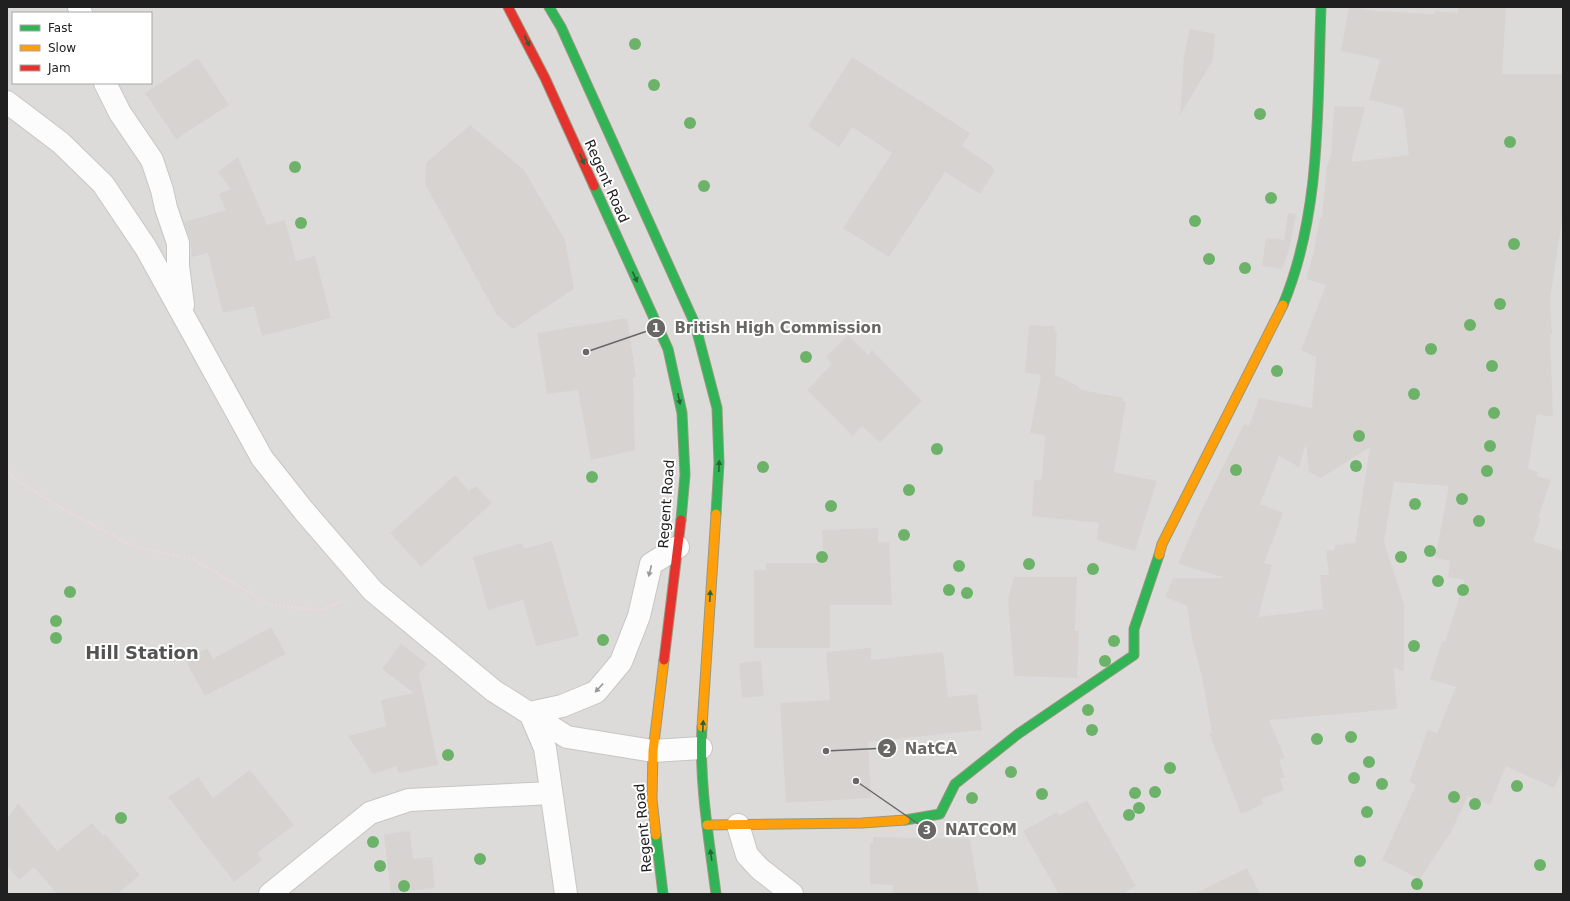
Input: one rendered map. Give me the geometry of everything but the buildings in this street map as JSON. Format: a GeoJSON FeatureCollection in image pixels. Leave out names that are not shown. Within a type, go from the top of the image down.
{"type":"FeatureCollection","features":[{"type":"Feature","properties":{"kind":"main road","name":"Regent Road"},"geometry":{"type":"LineString","coordinates":[[508,7],[545,78],[668,349],[682,421],[685,475],[678,546],[653,751],[652,799],[663,894]]}},
{"type":"Feature","properties":{"kind":"main road","name":"Regent Road"},"geometry":{"type":"LineString","coordinates":[[549,7],[561,27],[695,324],[717,408],[720,463],[701,748],[707,825],[716,894]]}},
{"type":"Feature","properties":{"kind":"main road"},"geometry":{"type":"LineString","coordinates":[[707,825],[862,823],[912,820],[940,814],[955,784],[1018,734],[1134,655],[1134,629],[1162,544],[1284,304],[1301,253],[1309,212],[1314,171],[1321,7]]}},
{"type":"Feature","properties":{"kind":"street"},"geometry":{"type":"LineString","coordinates":[[106,84],[120,113],[152,160],[178,243],[178,266],[184,318]]}},
{"type":"Feature","properties":{"kind":"street"},"geometry":{"type":"LineString","coordinates":[[7,102],[60,143],[103,184],[146,248],[262,458],[304,511],[373,590],[494,691],[567,737],[653,751],[701,748]]}},
{"type":"Feature","properties":{"kind":"street"},"geometry":{"type":"LineString","coordinates":[[530,713],[562,706],[596,692],[621,662],[639,616],[651,564],[678,546]]}},
{"type":"Feature","properties":{"kind":"street"},"geometry":{"type":"LineString","coordinates":[[530,713],[545,748],[566,894]]}},
{"type":"Feature","properties":{"kind":"street"},"geometry":{"type":"LineString","coordinates":[[270,894],[370,813],[409,800],[551,792]]}},
{"type":"Feature","properties":{"kind":"street"},"geometry":{"type":"LineString","coordinates":[[738,825],[747,855],[760,869],[792,894]]}},
{"type":"Feature","properties":{"kind":"path"},"geometry":{"type":"LineString","coordinates":[[7,470],[16,480],[54,504],[135,548],[195,560],[270,605],[321,610],[373,590]]}},
{"type":"Feature","properties":{"kind":"shaded area"},"geometry":{"type":"Polygon","coordinates":[[[7,7],[1563,7],[1563,894],[7,894],[7,7]]]}},
{"type":"Feature","properties":{"kind":"traffic: fast"},"geometry":{"type":"LineString","coordinates":[[549,7],[561,27],[695,324],[717,408],[719,463],[716,514]]}},
{"type":"Feature","properties":{"kind":"traffic: fast"},"geometry":{"type":"LineString","coordinates":[[1283,305],[1296,269],[1305,233],[1311,196],[1318,120],[1321,7]]}},
{"type":"Feature","properties":{"kind":"traffic: fast"},"geometry":{"type":"LineString","coordinates":[[594,186],[668,349],[682,413],[685,475],[681,520]]}},
{"type":"Feature","properties":{"kind":"traffic: fast"},"geometry":{"type":"LineString","coordinates":[[905,820],[940,814],[955,784],[1018,734],[1134,655],[1134,629],[1159,555]]}},
{"type":"Feature","properties":{"kind":"traffic: fast"},"geometry":{"type":"LineString","coordinates":[[702,727],[701,748],[703,790],[716,894]]}},
{"type":"Feature","properties":{"kind":"traffic: fast"},"geometry":{"type":"LineString","coordinates":[[656,835],[663,894]]}},
{"type":"Feature","properties":{"kind":"traffic: slow"},"geometry":{"type":"LineString","coordinates":[[1159,555],[1162,544],[1283,305]]}},
{"type":"Feature","properties":{"kind":"traffic: slow"},"geometry":{"type":"LineString","coordinates":[[702,727],[716,514]]}},
{"type":"Feature","properties":{"kind":"traffic: slow"},"geometry":{"type":"LineString","coordinates":[[656,835],[652,799],[653,751],[664,660]]}},
{"type":"Feature","properties":{"kind":"traffic: slow"},"geometry":{"type":"LineString","coordinates":[[707,825],[862,823],[905,820]]}},
{"type":"Feature","properties":{"kind":"traffic: jam"},"geometry":{"type":"LineString","coordinates":[[508,7],[545,78],[594,186]]}},
{"type":"Feature","properties":{"kind":"traffic: jam"},"geometry":{"type":"LineString","coordinates":[[664,660],[681,520]]}},
{"type":"Feature","properties":{"kind":"place","name":"British High Commission"},"geometry":{"type":"Point","coordinates":[586,352]}},
{"type":"Feature","properties":{"kind":"place","name":"NatCA"},"geometry":{"type":"Point","coordinates":[826,751]}},
{"type":"Feature","properties":{"kind":"place","name":"NATCOM"},"geometry":{"type":"Point","coordinates":[856,781]}},
{"type":"Feature","properties":{"kind":"district","name":"Hill Station"},"geometry":{"type":"Point","coordinates":[142,652]}}]}
